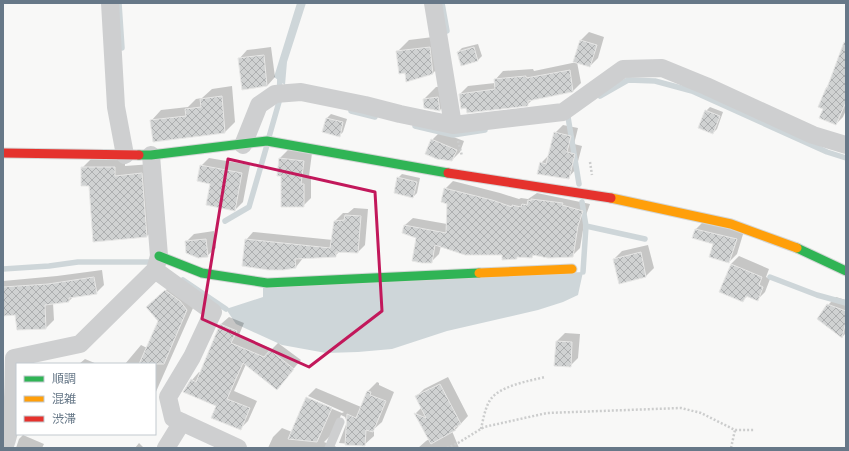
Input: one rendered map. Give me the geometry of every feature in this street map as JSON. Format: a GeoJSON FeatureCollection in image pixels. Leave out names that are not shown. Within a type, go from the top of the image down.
{"type":"FeatureCollection","features":[{"type":"Feature","properties":{"kind":"street"},"geometry":{"type":"LineString","coordinates":[[110,3],[116,107],[125,154]]}},
{"type":"Feature","properties":{"kind":"street"},"geometry":{"type":"LineString","coordinates":[[433,3],[453,125]]}},
{"type":"Feature","properties":{"kind":"street"},"geometry":{"type":"LineString","coordinates":[[243,144],[259,105],[275,94],[301,92],[453,125],[563,112],[623,69],[662,68],[813,134],[846,145]]}},
{"type":"Feature","properties":{"kind":"street"},"geometry":{"type":"LineString","coordinates":[[3,153],[151,155],[267,141],[468,177],[596,195],[731,224],[798,248],[846,271]]}},
{"type":"Feature","properties":{"kind":"street"},"geometry":{"type":"LineString","coordinates":[[151,155],[157,263],[213,312],[192,357],[168,398],[172,418],[238,448]]}},
{"type":"Feature","properties":{"kind":"street"},"geometry":{"type":"LineString","coordinates":[[157,263],[202,273],[267,283],[572,269]]}},
{"type":"Feature","properties":{"kind":"street"},"geometry":{"type":"LineString","coordinates":[[4,448],[7,441],[12,410],[9,358],[80,344],[157,263]]}},
{"type":"Feature","properties":{"kind":"street"},"geometry":{"type":"LineString","coordinates":[[166,448],[182,422]]}},
{"type":"Feature","properties":{"kind":"lane"},"geometry":{"type":"LineString","coordinates":[[328,448],[340,422]]}},
{"type":"Feature","properties":{"kind":"path"},"geometry":{"type":"LineString","coordinates":[[453,125],[468,177]]}},
{"type":"Feature","properties":{"kind":"path"},"geometry":{"type":"LineString","coordinates":[[481,430],[488,402],[493,395],[506,388],[545,377]]}},
{"type":"Feature","properties":{"kind":"path"},"geometry":{"type":"LineString","coordinates":[[447,448],[484,427],[547,413],[681,408],[701,413],[735,430],[754,430]]}},
{"type":"Feature","properties":{"kind":"path"},"geometry":{"type":"LineString","coordinates":[[731,448],[735,430]]}},
{"type":"Feature","properties":{"kind":"path"},"geometry":{"type":"LineString","coordinates":[[458,443],[460,448]]}},
{"type":"Feature","properties":{"kind":"highlighted area"},"geometry":{"type":"Polygon","coordinates":[[[228,159],[375,192],[382,311],[309,367],[202,319],[228,159]]]}},
{"type":"Feature","properties":{"kind":"shaded area"},"geometry":{"type":"Polygon","coordinates":[[[297,3],[306,3],[287,62],[285,85],[274,77],[297,3]]]}},
{"type":"Feature","properties":{"kind":"shaded area"},"geometry":{"type":"Polygon","coordinates":[[[583,272],[578,295],[563,302],[538,310],[447,331],[392,349],[326,353],[282,345],[236,324],[226,309],[263,297],[263,288],[583,272]]]}},
{"type":"Feature","properties":{"kind":"building"},"geometry":{"type":"Polygon","coordinates":[[[580,40],[597,45],[590,67],[573,62],[580,40]]]}},
{"type":"Feature","properties":{"kind":"building"},"geometry":{"type":"Polygon","coordinates":[[[844,42],[846,42],[846,102],[836,125],[819,118],[823,109],[818,107],[827,88],[844,42]]]}},
{"type":"Feature","properties":{"kind":"building"},"geometry":{"type":"Polygon","coordinates":[[[430,47],[433,74],[406,82],[405,73],[399,74],[396,51],[430,47]]]}},
{"type":"Feature","properties":{"kind":"building"},"geometry":{"type":"Polygon","coordinates":[[[474,47],[478,61],[461,66],[457,52],[474,47]]]}},
{"type":"Feature","properties":{"kind":"building"},"geometry":{"type":"Polygon","coordinates":[[[264,55],[267,86],[242,90],[238,58],[264,55]]]}},
{"type":"Feature","properties":{"kind":"building"},"geometry":{"type":"Polygon","coordinates":[[[570,70],[573,92],[528,101],[528,106],[467,113],[466,108],[461,109],[459,94],[495,89],[494,79],[526,76],[526,78],[570,70]]]}},
{"type":"Feature","properties":{"kind":"building"},"geometry":{"type":"Polygon","coordinates":[[[222,96],[225,133],[153,142],[150,120],[186,116],[185,109],[201,107],[200,99],[222,96]]]}},
{"type":"Feature","properties":{"kind":"building"},"geometry":{"type":"Polygon","coordinates":[[[438,97],[440,111],[424,108],[423,99],[438,97]]]}},
{"type":"Feature","properties":{"kind":"building"},"geometry":{"type":"Polygon","coordinates":[[[705,110],[720,116],[713,134],[698,128],[705,110]]]}},
{"type":"Feature","properties":{"kind":"building"},"geometry":{"type":"Polygon","coordinates":[[[326,118],[343,122],[340,137],[322,132],[326,118]]]}},
{"type":"Feature","properties":{"kind":"building"},"geometry":{"type":"Polygon","coordinates":[[[554,132],[571,136],[567,152],[575,154],[569,179],[537,174],[540,162],[546,164],[554,132]]]}},
{"type":"Feature","properties":{"kind":"building"},"geometry":{"type":"Polygon","coordinates":[[[431,139],[457,150],[452,161],[437,159],[425,154],[431,139]]]}},
{"type":"Feature","properties":{"kind":"building"},"geometry":{"type":"Polygon","coordinates":[[[279,158],[304,161],[301,184],[304,184],[304,207],[281,207],[281,176],[277,176],[279,158]]]}},
{"type":"Feature","properties":{"kind":"building"},"geometry":{"type":"Polygon","coordinates":[[[200,165],[242,173],[235,211],[206,205],[210,184],[197,181],[200,165]]]}},
{"type":"Feature","properties":{"kind":"building"},"geometry":{"type":"Polygon","coordinates":[[[81,167],[115,167],[115,176],[142,173],[147,237],[93,242],[89,186],[81,186],[81,167]]]}},
{"type":"Feature","properties":{"kind":"building"},"geometry":{"type":"Polygon","coordinates":[[[397,177],[417,182],[413,198],[394,193],[397,177]]]}},
{"type":"Feature","properties":{"kind":"building"},"geometry":{"type":"Polygon","coordinates":[[[444,188],[492,200],[512,207],[512,205],[521,207],[522,204],[527,205],[528,200],[531,201],[531,199],[563,203],[562,205],[583,211],[578,226],[573,257],[548,258],[533,255],[532,258],[517,257],[517,259],[502,260],[502,255],[465,255],[435,245],[432,263],[412,261],[416,238],[402,233],[404,225],[446,233],[447,204],[441,202],[444,188]]]}},
{"type":"Feature","properties":{"kind":"building"},"geometry":{"type":"Polygon","coordinates":[[[345,215],[361,216],[358,253],[336,252],[336,257],[295,259],[296,268],[283,270],[268,270],[242,266],[245,239],[330,248],[334,221],[344,220],[345,215]]]}},
{"type":"Feature","properties":{"kind":"building"},"geometry":{"type":"Polygon","coordinates":[[[695,229],[737,239],[729,263],[709,257],[713,244],[692,238],[695,229]]]}},
{"type":"Feature","properties":{"kind":"building"},"geometry":{"type":"Polygon","coordinates":[[[206,239],[208,257],[198,258],[186,253],[185,241],[206,239]]]}},
{"type":"Feature","properties":{"kind":"building"},"geometry":{"type":"Polygon","coordinates":[[[641,252],[646,277],[619,284],[613,259],[641,252]]]}},
{"type":"Feature","properties":{"kind":"building"},"geometry":{"type":"Polygon","coordinates":[[[731,264],[762,277],[759,285],[763,287],[758,301],[746,296],[743,302],[719,292],[731,264]]]}},
{"type":"Feature","properties":{"kind":"building"},"geometry":{"type":"Polygon","coordinates":[[[94,277],[97,294],[69,298],[69,302],[45,305],[46,329],[17,330],[15,315],[3,316],[3,287],[48,284],[94,277]]]}},
{"type":"Feature","properties":{"kind":"building"},"geometry":{"type":"Polygon","coordinates":[[[165,290],[180,301],[187,310],[164,364],[139,363],[158,321],[146,307],[165,290]]]}},
{"type":"Feature","properties":{"kind":"building"},"geometry":{"type":"Polygon","coordinates":[[[827,304],[846,311],[846,321],[842,338],[817,319],[827,304]]]}},
{"type":"Feature","properties":{"kind":"building"},"geometry":{"type":"Polygon","coordinates":[[[220,324],[237,331],[231,343],[264,357],[270,350],[294,369],[277,390],[243,363],[227,399],[250,408],[241,430],[211,418],[216,406],[183,392],[191,379],[196,382],[220,324]]]}},
{"type":"Feature","properties":{"kind":"building"},"geometry":{"type":"Polygon","coordinates":[[[556,341],[572,342],[571,367],[554,366],[556,341]]]}},
{"type":"Feature","properties":{"kind":"building"},"geometry":{"type":"Polygon","coordinates":[[[440,384],[461,424],[454,428],[456,430],[431,444],[414,413],[426,418],[415,396],[440,384]]]}},
{"type":"Feature","properties":{"kind":"building"},"geometry":{"type":"Polygon","coordinates":[[[367,391],[371,392],[370,395],[386,401],[373,432],[366,430],[365,446],[345,445],[347,414],[356,418],[367,391]]]}},
{"type":"Feature","properties":{"kind":"building"},"geometry":{"type":"Polygon","coordinates":[[[306,397],[332,408],[317,442],[288,439],[306,397]]]}},
{"type":"Feature","properties":{"kind":"waterway"},"geometry":{"type":"LineString","coordinates":[[119,3],[122,48]]}},
{"type":"Feature","properties":{"kind":"waterway"},"geometry":{"type":"LineString","coordinates":[[442,3],[447,31]]}},
{"type":"Feature","properties":{"kind":"waterway"},"geometry":{"type":"LineString","coordinates":[[269,137],[279,102],[280,75]]}},
{"type":"Feature","properties":{"kind":"waterway"},"geometry":{"type":"LineString","coordinates":[[600,96],[628,80],[655,81],[692,91],[827,152],[846,158]]}},
{"type":"Feature","properties":{"kind":"waterway"},"geometry":{"type":"LineString","coordinates":[[351,111],[375,117]]}},
{"type":"Feature","properties":{"kind":"waterway"},"geometry":{"type":"LineString","coordinates":[[568,117],[579,184]]}},
{"type":"Feature","properties":{"kind":"waterway"},"geometry":{"type":"LineString","coordinates":[[415,126],[453,135],[485,130]]}},
{"type":"Feature","properties":{"kind":"waterway"},"geometry":{"type":"LineString","coordinates":[[225,221],[249,207],[267,145]]}},
{"type":"Feature","properties":{"kind":"waterway"},"geometry":{"type":"LineString","coordinates":[[582,202],[586,226],[583,272]]}},
{"type":"Feature","properties":{"kind":"waterway"},"geometry":{"type":"LineString","coordinates":[[586,226],[645,239]]}},
{"type":"Feature","properties":{"kind":"waterway"},"geometry":{"type":"LineString","coordinates":[[3,269],[49,266],[78,262],[148,262]]}},
{"type":"Feature","properties":{"kind":"waterway"},"geometry":{"type":"LineString","coordinates":[[770,277],[817,295],[846,303]]}},
{"type":"Feature","properties":{"kind":"waterway"},"geometry":{"type":"LineString","coordinates":[[183,280],[226,309]]}},
{"type":"Feature","properties":{"kind":"traffic: fast"},"geometry":{"type":"LineString","coordinates":[[139,155],[151,155],[267,141],[448,173]]}},
{"type":"Feature","properties":{"kind":"traffic: fast"},"geometry":{"type":"LineString","coordinates":[[797,248],[846,271]]}},
{"type":"Feature","properties":{"kind":"traffic: fast"},"geometry":{"type":"LineString","coordinates":[[159,256],[202,273],[267,283],[479,273]]}},
{"type":"Feature","properties":{"kind":"traffic: slow"},"geometry":{"type":"LineString","coordinates":[[611,198],[731,224],[797,248]]}},
{"type":"Feature","properties":{"kind":"traffic: slow"},"geometry":{"type":"LineString","coordinates":[[479,273],[572,269]]}},
{"type":"Feature","properties":{"kind":"traffic: jam"},"geometry":{"type":"LineString","coordinates":[[3,153],[139,155]]}},
{"type":"Feature","properties":{"kind":"traffic: jam"},"geometry":{"type":"LineString","coordinates":[[448,173],[611,198]]}}]}
